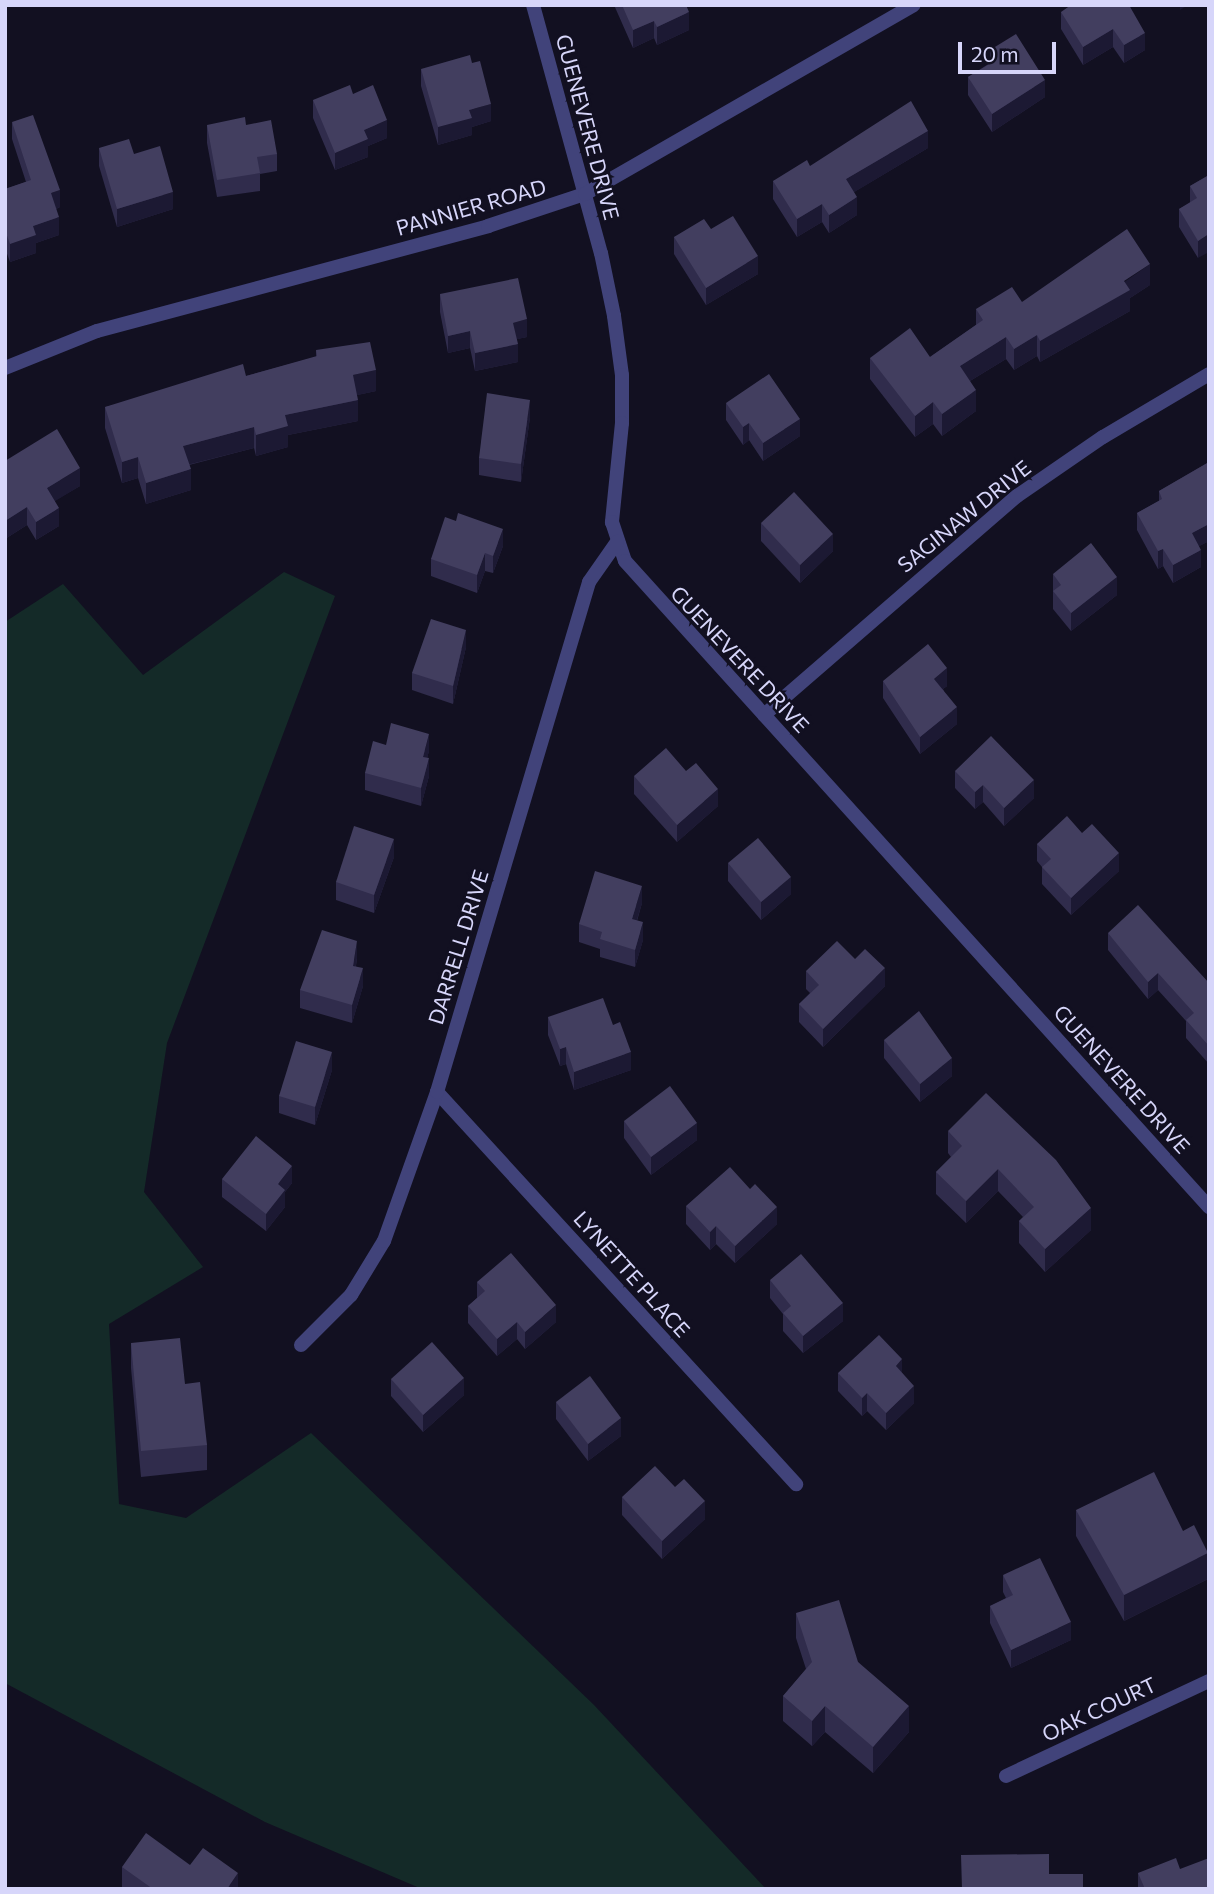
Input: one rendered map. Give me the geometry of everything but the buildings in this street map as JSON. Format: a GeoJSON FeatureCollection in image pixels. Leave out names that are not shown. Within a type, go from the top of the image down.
{"type":"FeatureCollection","features":[{"type":"Feature","properties":{"kind":"street","name":"GUENEVERE DRIVE"},"geometry":{"type":"LineString","coordinates":[[533,5],[601,253],[622,375],[612,502],[617,542],[635,577],[765,715],[1209,1207]]}},
{"type":"Feature","properties":{"kind":"street","name":"PANNIER ROAD"},"geometry":{"type":"LineString","coordinates":[[5,368],[97,331],[499,223],[585,194],[914,5]]}},
{"type":"Feature","properties":{"kind":"street","name":"SAGINAW DRIVE"},"geometry":{"type":"LineString","coordinates":[[765,715],[1017,496],[1102,437],[1209,374]]}},
{"type":"Feature","properties":{"kind":"street","name":"DARRELL DRIVE"},"geometry":{"type":"LineString","coordinates":[[301,1345],[351,1295],[384,1241],[437,1092],[589,582],[617,542]]}},
{"type":"Feature","properties":{"kind":"street","name":"LYNETTE PLACE"},"geometry":{"type":"LineString","coordinates":[[437,1092],[796,1484]]}},
{"type":"Feature","properties":{"kind":"street","name":"OAK COURT"},"geometry":{"type":"LineString","coordinates":[[1006,1776],[1209,1681]]}},
{"type":"Feature","properties":{"kind":"green space"},"geometry":{"type":"Polygon","coordinates":[[[284,572],[335,596],[167,1043],[144,1192],[203,1267],[109,1324],[119,1504],[186,1518],[311,1433],[594,1705],[766,1889],[422,1889],[265,1822],[5,1683],[5,622],[63,584],[143,675],[284,572]]]}}]}
